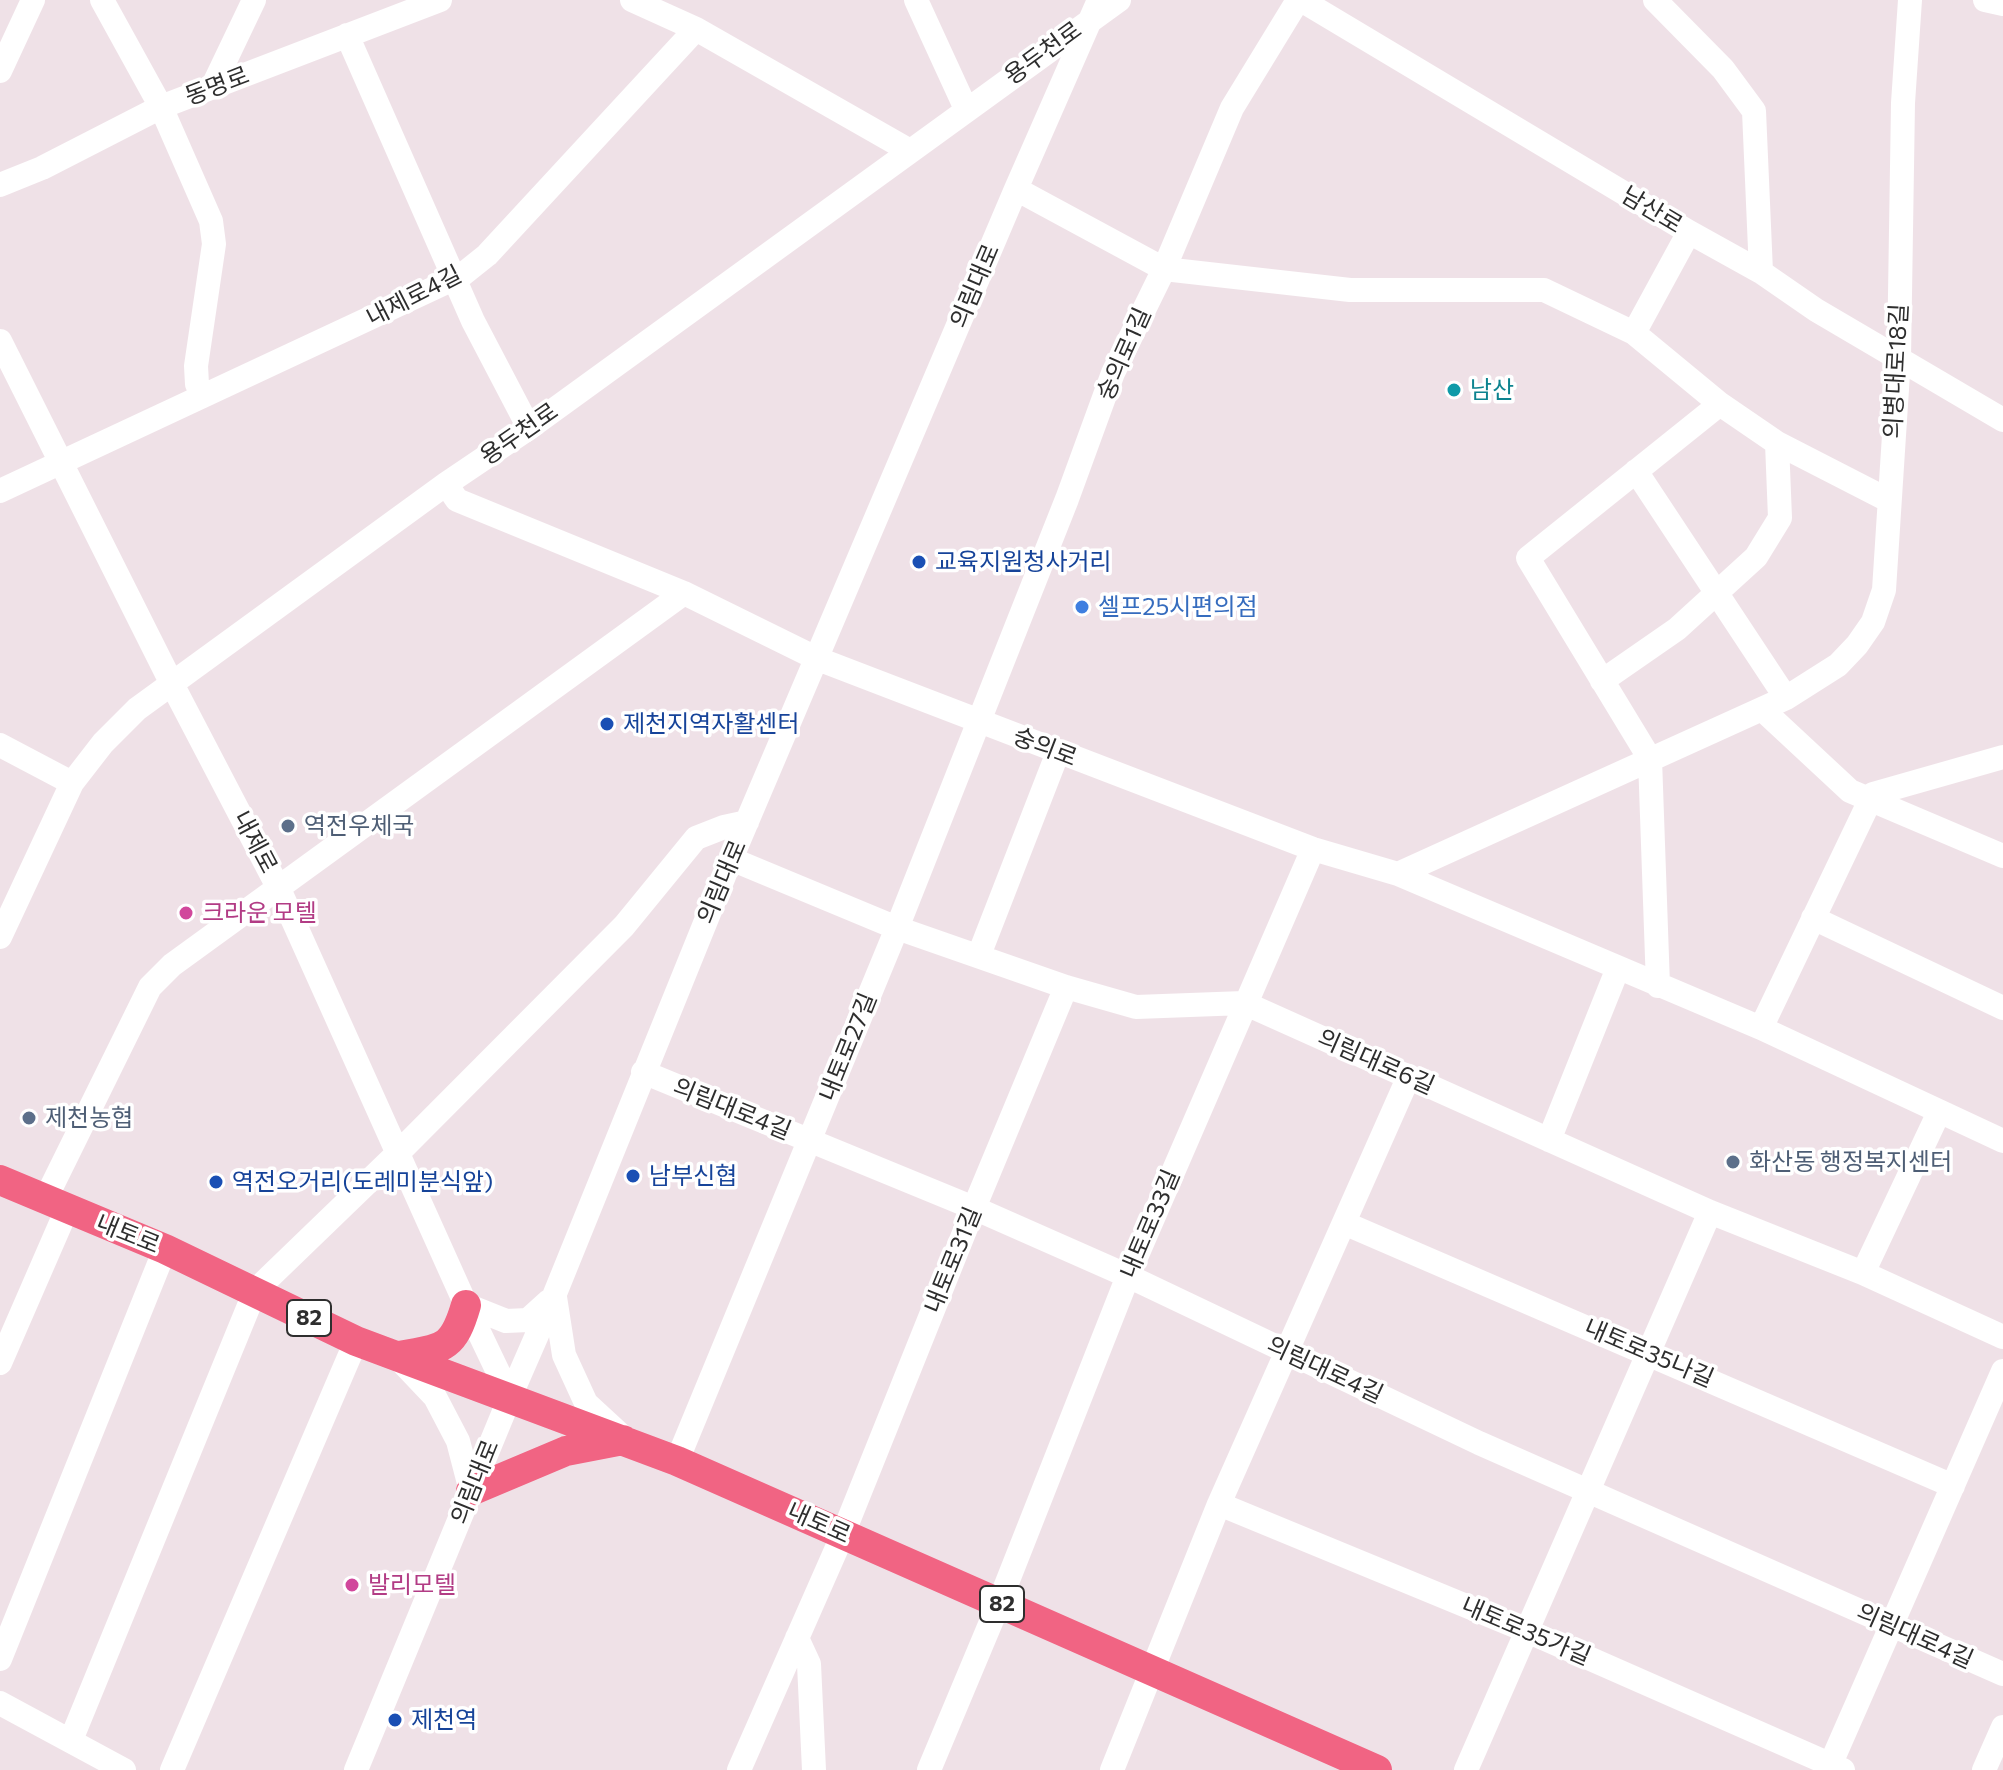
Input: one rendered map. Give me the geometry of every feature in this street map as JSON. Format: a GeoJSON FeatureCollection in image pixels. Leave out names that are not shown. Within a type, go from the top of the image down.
{"type":"FeatureCollection","features":[{"type":"Feature","properties":{"kind":"main road","name":"내토로"},"geometry":{"type":"LineString","coordinates":[[0,1180],[165,1249],[356,1341],[677,1461],[1377,1770]]}},
{"type":"Feature","properties":{"kind":"main road"},"geometry":{"type":"LineString","coordinates":[[0,1206],[56,1204]]}},
{"type":"Feature","properties":{"kind":"main road"},"geometry":{"type":"LineString","coordinates":[[396,1356],[437,1349],[457,1333],[466,1305]]}},
{"type":"Feature","properties":{"kind":"main road"},"geometry":{"type":"LineString","coordinates":[[471,1491],[566,1451],[625,1440]]}},
{"type":"Feature","properties":{"kind":"street"},"geometry":{"type":"LineString","coordinates":[[0,71],[33,0]]}},
{"type":"Feature","properties":{"kind":"street"},"geometry":{"type":"LineString","coordinates":[[102,0],[161,107],[211,221],[214,244],[196,366],[197,384],[202,396]]}},
{"type":"Feature","properties":{"kind":"street"},"geometry":{"type":"LineString","coordinates":[[212,88],[254,0]]}},
{"type":"Feature","properties":{"kind":"street","name":"동명로"},"geometry":{"type":"LineString","coordinates":[[0,185],[42,168],[161,107],[440,0]]}},
{"type":"Feature","properties":{"kind":"street"},"geometry":{"type":"LineString","coordinates":[[632,0],[696,29],[910,151]]}},
{"type":"Feature","properties":{"kind":"street"},"geometry":{"type":"LineString","coordinates":[[916,0],[966,109]]}},
{"type":"Feature","properties":{"kind":"street","name":"용두천로"},"geometry":{"type":"LineString","coordinates":[[0,937],[72,783],[103,743],[137,709],[910,151],[1096,8],[1119,0]]}},
{"type":"Feature","properties":{"kind":"street","name":"남산로"},"geometry":{"type":"LineString","coordinates":[[1300,0],[1761,272],[1816,310],[2003,420]]}},
{"type":"Feature","properties":{"kind":"street","name":"숭의로1길"},"geometry":{"type":"LineString","coordinates":[[978,721],[1067,499],[1113,373],[1164,269],[1232,108],[1300,0]]}},
{"type":"Feature","properties":{"kind":"street"},"geometry":{"type":"LineString","coordinates":[[1655,0],[1723,69],[1754,111],[1761,272]]}},
{"type":"Feature","properties":{"kind":"street","name":"의병대로18길"},"geometry":{"type":"LineString","coordinates":[[1398,874],[1650,759],[1764,711],[1838,665],[1873,622],[1884,590],[1899,358],[1903,103],[1910,0]]}},
{"type":"Feature","properties":{"kind":"street"},"geometry":{"type":"LineString","coordinates":[[1985,0],[2003,4]]}},
{"type":"Feature","properties":{"kind":"street","name":"의림대로"},"geometry":{"type":"LineString","coordinates":[[356,1770],[554,1296],[731,859],[1096,8]]}},
{"type":"Feature","properties":{"kind":"street","name":"내제로4길"},"geometry":{"type":"LineString","coordinates":[[0,491],[455,279],[487,255],[696,29]]}},
{"type":"Feature","properties":{"kind":"street"},"geometry":{"type":"LineString","coordinates":[[347,35],[473,321],[529,428]]}},
{"type":"Feature","properties":{"kind":"street"},"geometry":{"type":"LineString","coordinates":[[0,163],[7,168],[42,168]]}},
{"type":"Feature","properties":{"kind":"street"},"geometry":{"type":"LineString","coordinates":[[0,206],[14,186],[42,168]]}},
{"type":"Feature","properties":{"kind":"street"},"geometry":{"type":"LineString","coordinates":[[1016,189],[1164,269],[1350,290],[1544,290],[1634,333],[1720,404],[1777,443],[1888,500]]}},
{"type":"Feature","properties":{"kind":"street"},"geometry":{"type":"LineString","coordinates":[[1634,333],[1689,232]]}},
{"type":"Feature","properties":{"kind":"street","name":"내제로"},"geometry":{"type":"LineString","coordinates":[[0,341],[279,889],[510,1397]]}},
{"type":"Feature","properties":{"kind":"street"},"geometry":{"type":"LineString","coordinates":[[1658,986],[1650,759],[1528,558],[1720,404]]}},
{"type":"Feature","properties":{"kind":"street"},"geometry":{"type":"LineString","coordinates":[[1602,681],[1677,629],[1756,557],[1780,518],[1777,443]]}},
{"type":"Feature","properties":{"kind":"street"},"geometry":{"type":"LineString","coordinates":[[1636,471],[1786,698]]}},
{"type":"Feature","properties":{"kind":"street","name":"숭의로"},"geometry":{"type":"LineString","coordinates":[[446,484],[457,500],[684,593],[818,659],[1313,849],[1398,874],[1761,1028],[2003,1141]]}},
{"type":"Feature","properties":{"kind":"street"},"geometry":{"type":"LineString","coordinates":[[0,1363],[56,1204],[150,987],[172,965],[684,593]]}},
{"type":"Feature","properties":{"kind":"street"},"geometry":{"type":"LineString","coordinates":[[1764,711],[1850,791],[2003,856]]}},
{"type":"Feature","properties":{"kind":"street","name":"내토로27길"},"geometry":{"type":"LineString","coordinates":[[677,1461],[897,928],[978,721]]}},
{"type":"Feature","properties":{"kind":"street"},"geometry":{"type":"LineString","coordinates":[[0,745],[72,783]]}},
{"type":"Feature","properties":{"kind":"street"},"geometry":{"type":"LineString","coordinates":[[979,955],[1058,752]]}},
{"type":"Feature","properties":{"kind":"street"},"geometry":{"type":"LineString","coordinates":[[1761,1028],[1873,794],[2003,757]]}},
{"type":"Feature","properties":{"kind":"street"},"geometry":{"type":"LineString","coordinates":[[71,1740],[255,1291],[398,1153],[624,926],[696,838],[709,831],[747,822]]}},
{"type":"Feature","properties":{"kind":"street","name":"내토로33길"},"geometry":{"type":"LineString","coordinates":[[929,1770],[999,1603],[1128,1276],[1313,849]]}},
{"type":"Feature","properties":{"kind":"street","name":"의림대로6길"},"geometry":{"type":"LineString","coordinates":[[731,859],[897,928],[1066,987],[1136,1007],[1244,1003],[1710,1212],[1863,1273],[2003,1337]]}},
{"type":"Feature","properties":{"kind":"street"},"geometry":{"type":"LineString","coordinates":[[1813,918],[2003,1008]]}},
{"type":"Feature","properties":{"kind":"street"},"geometry":{"type":"LineString","coordinates":[[1549,1140],[1618,968]]}},
{"type":"Feature","properties":{"kind":"street","name":"내토로31길"},"geometry":{"type":"LineString","coordinates":[[739,1770],[843,1534],[1066,987]]}},
{"type":"Feature","properties":{"kind":"street","name":"의림대로4길"},"geometry":{"type":"LineString","coordinates":[[643,1072],[974,1208],[1128,1276],[1588,1492],[2003,1674]]}},
{"type":"Feature","properties":{"kind":"street"},"geometry":{"type":"LineString","coordinates":[[1112,1770],[1219,1504],[1409,1076]]}},
{"type":"Feature","properties":{"kind":"street"},"geometry":{"type":"LineString","coordinates":[[1863,1273],[1939,1112]]}},
{"type":"Feature","properties":{"kind":"street"},"geometry":{"type":"LineString","coordinates":[[1466,1770],[1710,1212]]}},
{"type":"Feature","properties":{"kind":"street","name":"내토로35나길"},"geometry":{"type":"LineString","coordinates":[[1344,1223],[1953,1486]]}},
{"type":"Feature","properties":{"kind":"street"},"geometry":{"type":"LineString","coordinates":[[0,1659],[165,1249]]}},
{"type":"Feature","properties":{"kind":"street"},"geometry":{"type":"LineString","coordinates":[[466,1305],[506,1321],[528,1320],[554,1296]]}},
{"type":"Feature","properties":{"kind":"street"},"geometry":{"type":"LineString","coordinates":[[554,1296],[564,1355],[586,1403],[625,1440]]}},
{"type":"Feature","properties":{"kind":"street"},"geometry":{"type":"LineString","coordinates":[[172,1770],[356,1341]]}},
{"type":"Feature","properties":{"kind":"street"},"geometry":{"type":"LineString","coordinates":[[396,1356],[435,1397],[458,1441],[471,1491]]}},
{"type":"Feature","properties":{"kind":"street"},"geometry":{"type":"LineString","coordinates":[[1834,1768],[1891,1625],[2003,1371]]}},
{"type":"Feature","properties":{"kind":"street","name":"내토로35가길"},"geometry":{"type":"LineString","coordinates":[[1219,1504],[1527,1631],[1834,1768]]}},
{"type":"Feature","properties":{"kind":"street"},"geometry":{"type":"LineString","coordinates":[[797,1638],[809,1664],[814,1770]]}},
{"type":"Feature","properties":{"kind":"street"},"geometry":{"type":"LineString","coordinates":[[0,1703],[124,1770]]}},
{"type":"Feature","properties":{"kind":"street"},"geometry":{"type":"LineString","coordinates":[[1984,1770],[2003,1727]]}},
{"type":"Feature","properties":{"kind":"place","name":"남산"},"geometry":{"type":"Point","coordinates":[1454,390]}},
{"type":"Feature","properties":{"kind":"place","name":"교육지원청사거리"},"geometry":{"type":"Point","coordinates":[919,562]}},
{"type":"Feature","properties":{"kind":"place","name":"셀프25시편의점"},"geometry":{"type":"Point","coordinates":[1082,607]}},
{"type":"Feature","properties":{"kind":"place","name":"제천지역자활센터"},"geometry":{"type":"Point","coordinates":[607,724]}},
{"type":"Feature","properties":{"kind":"place","name":"역전우체국"},"geometry":{"type":"Point","coordinates":[288,826]}},
{"type":"Feature","properties":{"kind":"place","name":"크라운 모텔"},"geometry":{"type":"Point","coordinates":[186,913]}},
{"type":"Feature","properties":{"kind":"place","name":"제천농협"},"geometry":{"type":"Point","coordinates":[29,1118]}},
{"type":"Feature","properties":{"kind":"place","name":"화산동 행정복지센터"},"geometry":{"type":"Point","coordinates":[1733,1162]}},
{"type":"Feature","properties":{"kind":"place","name":"남부신협"},"geometry":{"type":"Point","coordinates":[633,1176]}},
{"type":"Feature","properties":{"kind":"place","name":"역전오거리(도레미분식앞)"},"geometry":{"type":"Point","coordinates":[216,1182]}},
{"type":"Feature","properties":{"kind":"place","name":"발리모텔"},"geometry":{"type":"Point","coordinates":[352,1585]}},
{"type":"Feature","properties":{"kind":"place","name":"제천역"},"geometry":{"type":"Point","coordinates":[395,1720]}}]}
